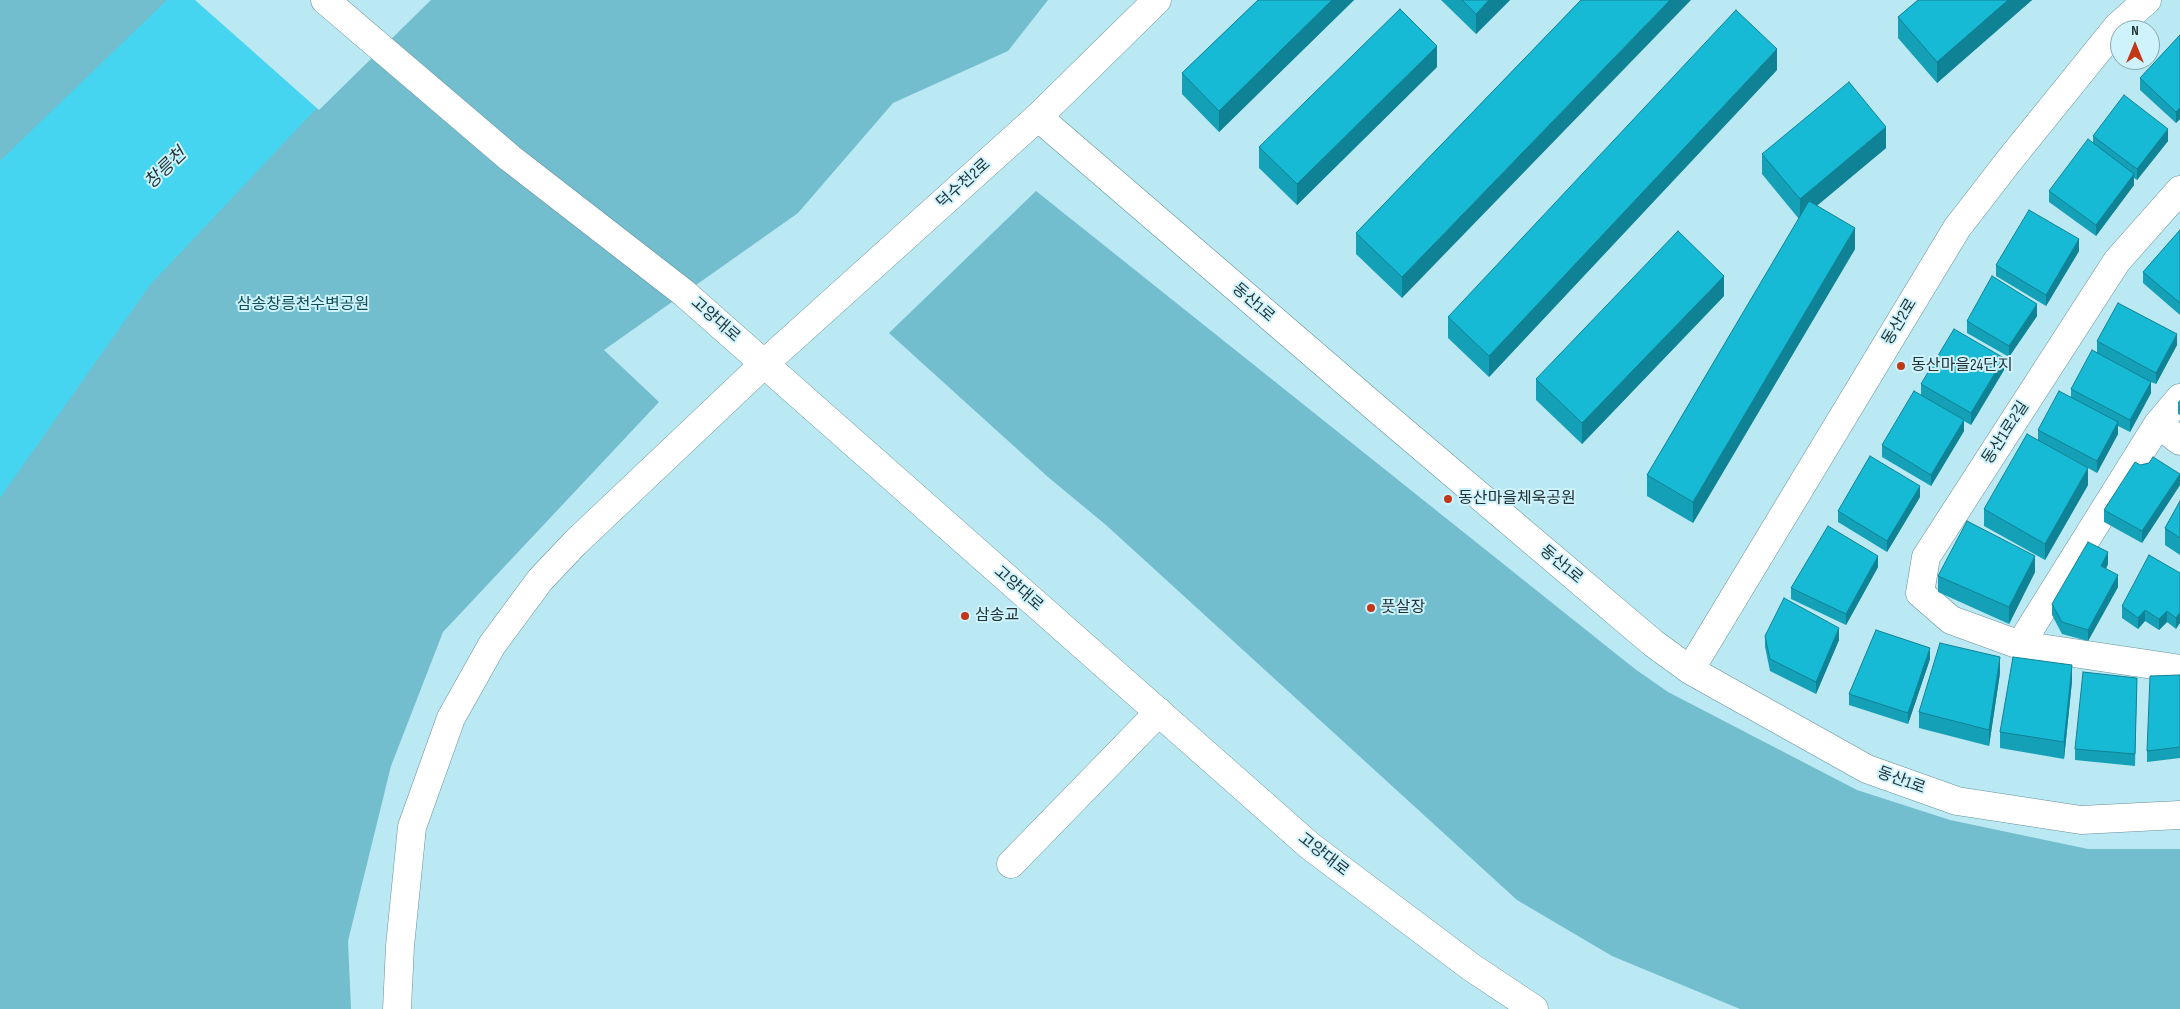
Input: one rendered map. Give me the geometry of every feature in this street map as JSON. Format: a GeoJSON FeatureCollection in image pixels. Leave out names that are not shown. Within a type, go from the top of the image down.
{"type":"FeatureCollection","features":[{"type":"Feature","properties":{"kind":"street","name":"고양대로"},"geometry":{"type":"LineString","coordinates":[[325,0],[510,158],[684,293],[1310,846],[1471,967],[1534,1009]]}},
{"type":"Feature","properties":{"kind":"street","name":"덕수천2로"},"geometry":{"type":"LineString","coordinates":[[397,1009],[400,946],[412,827],[451,718],[492,645],[540,580],[575,542],[765,363],[1038,117],[1157,0]]}},
{"type":"Feature","properties":{"kind":"street","name":"동산2로"},"geometry":{"type":"LineString","coordinates":[[1690,670],[1957,228],[2117,26],[2148,0]]}},
{"type":"Feature","properties":{"kind":"street","name":"동산1로"},"geometry":{"type":"LineString","coordinates":[[1038,117],[1383,414],[1653,643],[1690,670],[1867,769],[1957,801],[2081,820],[2180,815]]}},
{"type":"Feature","properties":{"kind":"street","name":"동산1로2길"},"geometry":{"type":"LineString","coordinates":[[2180,190],[2117,261],[1926,557],[1920,593],[1951,620],[2020,645],[2180,669]]}},
{"type":"Feature","properties":{"kind":"street"},"geometry":{"type":"LineString","coordinates":[[2020,645],[2158,424],[2180,398]]}},
{"type":"Feature","properties":{"kind":"street"},"geometry":{"type":"LineString","coordinates":[[2158,424],[2180,441]]}},
{"type":"Feature","properties":{"kind":"street"},"geometry":{"type":"LineString","coordinates":[[1011,864],[1159,712]]}},
{"type":"Feature","properties":{"kind":"green space","name":"삼송창릉천수변공원"},"geometry":{"type":"Polygon","coordinates":[[[0,0],[1048,0],[1008,51],[893,103],[798,213],[604,350],[659,402],[443,632],[391,766],[348,941],[351,1009],[0,1009],[0,0]]]}},
{"type":"Feature","properties":{"kind":"green space"},"geometry":{"type":"Polygon","coordinates":[[[1036,191],[1635,669],[1668,692],[1857,790],[1950,820],[2088,849],[2180,849],[2180,1009],[1740,1009],[1612,956],[1517,900],[1106,525],[1048,477],[889,333],[1036,191]]]}},
{"type":"Feature","properties":{"kind":"water","name":"창릉천"},"geometry":{"type":"Polygon","coordinates":[[[167,0],[428,0],[314,111],[150,285],[0,498],[0,161],[167,0]]]}},
{"type":"Feature","properties":{"kind":"pier"},"geometry":{"type":"Polygon","coordinates":[[[195,0],[431,0],[319,110],[195,0]]]}},
{"type":"Feature","properties":{"kind":"building"},"geometry":{"type":"Polygon","coordinates":[[[1258,0],[1332,0],[1219,111],[1182,73],[1258,0]]]}},
{"type":"Feature","properties":{"kind":"building"},"geometry":{"type":"Polygon","coordinates":[[[1462,0],[1489,0],[1476,14],[1462,0]]]}},
{"type":"Feature","properties":{"kind":"building"},"geometry":{"type":"Polygon","coordinates":[[[1581,0],[1670,0],[1402,277],[1356,233],[1581,0]]]}},
{"type":"Feature","properties":{"kind":"building"},"geometry":{"type":"Polygon","coordinates":[[[1918,0],[2008,0],[1937,62],[1898,17],[1918,0]]]}},
{"type":"Feature","properties":{"kind":"building"},"geometry":{"type":"Polygon","coordinates":[[[1400,9],[1437,46],[1297,184],[1259,147],[1400,9]]]}},
{"type":"Feature","properties":{"kind":"building"},"geometry":{"type":"Polygon","coordinates":[[[1736,10],[1777,49],[1489,356],[1448,317],[1736,10]]]}},
{"type":"Feature","properties":{"kind":"building"},"geometry":{"type":"Polygon","coordinates":[[[2180,35],[2180,108],[2176,112],[2140,78],[2147,70],[2160,70],[2160,56],[2180,35]]]}},
{"type":"Feature","properties":{"kind":"building"},"geometry":{"type":"Polygon","coordinates":[[[1849,82],[1886,127],[1800,199],[1762,154],[1849,82]]]}},
{"type":"Feature","properties":{"kind":"building"},"geometry":{"type":"Polygon","coordinates":[[[2124,95],[2168,129],[2137,169],[2093,136],[2124,95]]]}},
{"type":"Feature","properties":{"kind":"building"},"geometry":{"type":"Polygon","coordinates":[[[2088,139],[2134,174],[2096,225],[2049,191],[2088,139]]]}},
{"type":"Feature","properties":{"kind":"building"},"geometry":{"type":"Polygon","coordinates":[[[1809,201],[1855,228],[1693,502],[1647,475],[1809,201]]]}},
{"type":"Feature","properties":{"kind":"building"},"geometry":{"type":"Polygon","coordinates":[[[2029,210],[2079,239],[2046,295],[1996,265],[2029,210]]]}},
{"type":"Feature","properties":{"kind":"building"},"geometry":{"type":"Polygon","coordinates":[[[2180,230],[2180,303],[2143,272],[2180,230]]]}},
{"type":"Feature","properties":{"kind":"building"},"geometry":{"type":"Polygon","coordinates":[[[1678,231],[1724,276],[1582,423],[1536,379],[1678,231]]]}},
{"type":"Feature","properties":{"kind":"building"},"geometry":{"type":"Polygon","coordinates":[[[1992,276],[2037,304],[2009,346],[1967,321],[1992,276]]]}},
{"type":"Feature","properties":{"kind":"building"},"geometry":{"type":"Polygon","coordinates":[[[2118,303],[2177,334],[2156,373],[2097,341],[2118,303]]]}},
{"type":"Feature","properties":{"kind":"building"},"geometry":{"type":"Polygon","coordinates":[[[1954,329],[2004,358],[1971,413],[1921,384],[1954,329]]]}},
{"type":"Feature","properties":{"kind":"building"},"geometry":{"type":"Polygon","coordinates":[[[2092,350],[2151,382],[2130,420],[2071,389],[2092,350]]]}},
{"type":"Feature","properties":{"kind":"building"},"geometry":{"type":"Polygon","coordinates":[[[1914,391],[1964,420],[1931,475],[1882,445],[1914,391]]]}},
{"type":"Feature","properties":{"kind":"building"},"geometry":{"type":"Polygon","coordinates":[[[2059,391],[2118,422],[2097,461],[2038,430],[2059,391]]]}},
{"type":"Feature","properties":{"kind":"building"},"geometry":{"type":"Polygon","coordinates":[[[2027,434],[2088,468],[2045,544],[1984,509],[2027,434]]]}},
{"type":"Feature","properties":{"kind":"building"},"geometry":{"type":"Polygon","coordinates":[[[1870,456],[1920,486],[1887,541],[1838,511],[1870,456]]]}},
{"type":"Feature","properties":{"kind":"building"},"geometry":{"type":"Polygon","coordinates":[[[2153,457],[2180,474],[2142,531],[2104,510],[2135,462],[2140,465],[2149,463],[2153,457]]]}},
{"type":"Feature","properties":{"kind":"building"},"geometry":{"type":"Polygon","coordinates":[[[2180,501],[2180,538],[2165,528],[2180,501]]]}},
{"type":"Feature","properties":{"kind":"building"},"geometry":{"type":"Polygon","coordinates":[[[1967,521],[2035,556],[2009,607],[1938,576],[1967,521]]]}},
{"type":"Feature","properties":{"kind":"building"},"geometry":{"type":"Polygon","coordinates":[[[1828,526],[1878,556],[1846,614],[1791,588],[1828,526]]]}},
{"type":"Feature","properties":{"kind":"building"},"geometry":{"type":"Polygon","coordinates":[[[2088,542],[2108,552],[2101,566],[2118,575],[2088,630],[2062,622],[2052,604],[2088,542]]]}},
{"type":"Feature","properties":{"kind":"building"},"geometry":{"type":"Polygon","coordinates":[[[2149,555],[2180,573],[2180,612],[2176,618],[2167,611],[2159,619],[2145,610],[2138,618],[2122,606],[2149,555]]]}},
{"type":"Feature","properties":{"kind":"building"},"geometry":{"type":"Polygon","coordinates":[[[1784,598],[1839,628],[1816,682],[1770,659],[1765,636],[1784,598]]]}},
{"type":"Feature","properties":{"kind":"building"},"geometry":{"type":"Polygon","coordinates":[[[1876,630],[1930,648],[1908,713],[1849,694],[1876,630]]]}},
{"type":"Feature","properties":{"kind":"building"},"geometry":{"type":"Polygon","coordinates":[[[1940,643],[2000,657],[1989,730],[1919,712],[1940,643]]]}},
{"type":"Feature","properties":{"kind":"building"},"geometry":{"type":"Polygon","coordinates":[[[2013,657],[2072,665],[2064,742],[2000,732],[2013,657]]]}},
{"type":"Feature","properties":{"kind":"building"},"geometry":{"type":"Polygon","coordinates":[[[2083,672],[2137,678],[2135,754],[2075,749],[2083,672]]]}},
{"type":"Feature","properties":{"kind":"building"},"geometry":{"type":"Polygon","coordinates":[[[2180,675],[2180,747],[2147,751],[2150,676],[2180,675]]]}},
{"type":"Feature","properties":{"kind":"place","name":"동산마을24단지"},"geometry":{"type":"Point","coordinates":[1901,366]}},
{"type":"Feature","properties":{"kind":"place","name":"동산마을체욱공원"},"geometry":{"type":"Point","coordinates":[1448,499]}},
{"type":"Feature","properties":{"kind":"place","name":"풋살장"},"geometry":{"type":"Point","coordinates":[1371,608]}},
{"type":"Feature","properties":{"kind":"place","name":"삼송교"},"geometry":{"type":"Point","coordinates":[965,616]}}]}
